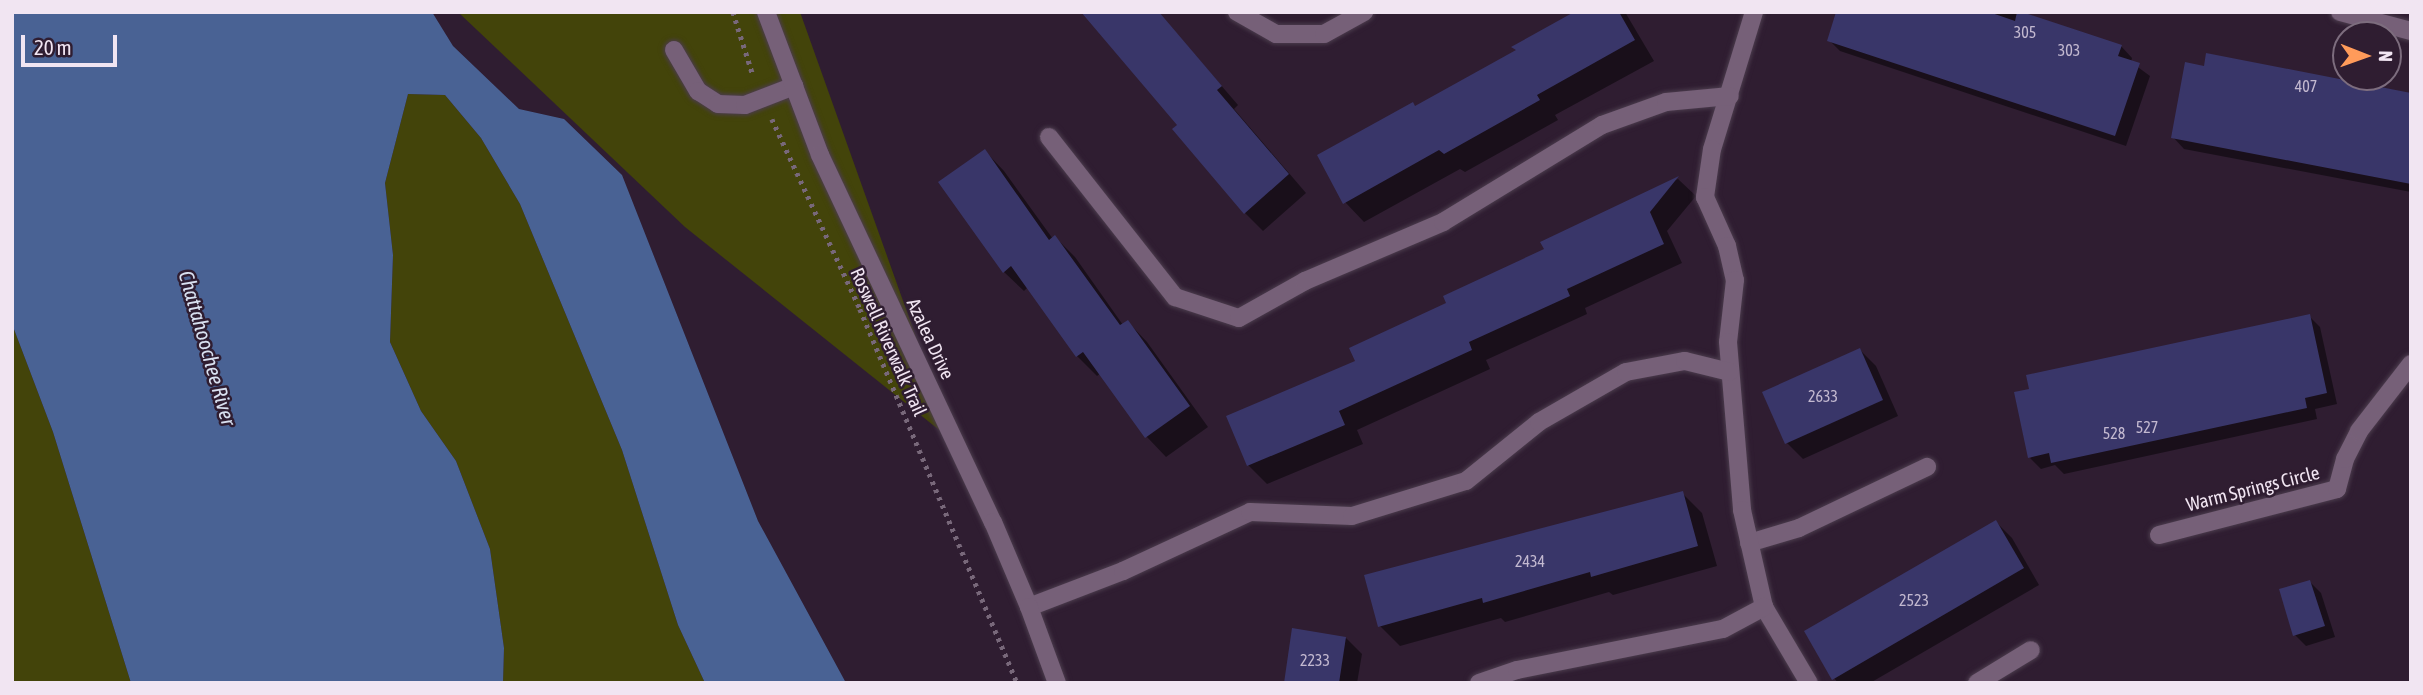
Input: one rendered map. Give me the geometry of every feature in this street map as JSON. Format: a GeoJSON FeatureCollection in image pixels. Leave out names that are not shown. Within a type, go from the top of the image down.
{"type":"FeatureCollection","features":[{"type":"Feature","properties":{"kind":"street","name":"Azalea Drive"},"geometry":{"type":"LineString","coordinates":[[766,12],[820,155],[993,522],[1030,607],[1057,683]]}},
{"type":"Feature","properties":{"kind":"street"},"geometry":{"type":"LineString","coordinates":[[1237,12],[1276,34],[1324,34],[1364,12]]}},
{"type":"Feature","properties":{"kind":"street"},"geometry":{"type":"LineString","coordinates":[[1754,12],[1712,149],[1705,197],[1727,246],[1735,280],[1728,342],[1742,510],[1749,544],[1764,607],[1809,683]]}},
{"type":"Feature","properties":{"kind":"street"},"geometry":{"type":"LineString","coordinates":[[2340,12],[2411,31]]}},
{"type":"Feature","properties":{"kind":"street"},"geometry":{"type":"LineString","coordinates":[[674,50],[698,91],[718,104],[737,107],[794,86]]}},
{"type":"Feature","properties":{"kind":"street"},"geometry":{"type":"LineString","coordinates":[[1049,137],[1175,297],[1239,318],[1305,281],[1443,222],[1602,125],[1666,102],[1730,96]]}},
{"type":"Feature","properties":{"kind":"street"},"geometry":{"type":"LineString","coordinates":[[1030,607],[1122,571],[1250,512],[1352,516],[1466,481],[1539,422],[1626,372],[1685,361],[1730,372]]}},
{"type":"Feature","properties":{"kind":"street","name":"Warm Springs Circle"},"geometry":{"type":"LineString","coordinates":[[2159,534],[2337,489],[2346,459],[2359,431],[2411,364]]}},
{"type":"Feature","properties":{"kind":"street"},"geometry":{"type":"LineString","coordinates":[[1749,544],[1799,528],[1927,467]]}},
{"type":"Feature","properties":{"kind":"street"},"geometry":{"type":"LineString","coordinates":[[1479,683],[1517,670],[1723,629],[1764,607]]}},
{"type":"Feature","properties":{"kind":"street"},"geometry":{"type":"LineString","coordinates":[[1977,683],[2031,650]]}},
{"type":"Feature","properties":{"kind":"path","name":"Roswell Riverwalk Trail"},"geometry":{"type":"LineString","coordinates":[[733,12],[763,99],[860,309],[1017,683]]}},
{"type":"Feature","properties":{"kind":"shaded area"},"geometry":{"type":"Polygon","coordinates":[[[458,12],[800,12],[953,441],[685,227],[458,12]]]}},
{"type":"Feature","properties":{"kind":"shaded area"},"geometry":{"type":"Polygon","coordinates":[[[408,94],[445,95],[481,138],[520,204],[622,450],[678,625],[705,683],[503,683],[504,648],[490,549],[456,461],[421,411],[390,342],[393,255],[385,183],[408,94]]]}},
{"type":"Feature","properties":{"kind":"shaded area"},"geometry":{"type":"Polygon","coordinates":[[[12,324],[53,432],[131,683],[12,683],[12,324]]]}},
{"type":"Feature","properties":{"kind":"water","name":"Chattahoochee River"},"geometry":{"type":"Polygon","coordinates":[[[12,12],[432,12],[453,46],[519,109],[564,119],[622,175],[758,521],[846,683],[705,683],[678,625],[622,450],[520,204],[481,138],[445,95],[408,94],[385,183],[393,255],[390,342],[421,411],[456,461],[490,549],[504,648],[503,683],[131,683],[53,432],[12,324],[12,12]]]}},
{"type":"Feature","properties":{"kind":"building"},"geometry":{"type":"Polygon","coordinates":[[[1081,12],[1159,12],[1222,86],[1217,90],[1289,174],[1244,214],[1172,129],[1177,125],[1081,12]]]}},
{"type":"Feature","properties":{"kind":"building"},"geometry":{"type":"Polygon","coordinates":[[[1574,12],[1619,12],[1635,40],[1537,95],[1540,100],[1444,154],[1439,150],[1343,204],[1317,155],[1413,102],[1415,106],[1516,50],[1511,47],[1574,12]]]}},
{"type":"Feature","properties":{"kind":"building"},"geometry":{"type":"Polygon","coordinates":[[[1836,12],[1989,12],[2015,21],[2017,12],[2022,12],[2122,45],[2118,56],[2140,63],[2115,136],[1827,41],[1836,12]]]}},
{"type":"Feature","properties":{"kind":"building"},"geometry":{"type":"Polygon","coordinates":[[[2206,53],[2332,78],[2332,91],[2411,93],[2411,184],[2171,138],[2185,62],[2204,66],[2206,53]]]}},
{"type":"Feature","properties":{"kind":"building"},"geometry":{"type":"Polygon","coordinates":[[[985,149],[1049,240],[1055,235],[1120,325],[1128,320],[1190,406],[1145,438],[1083,352],[1076,357],[1011,266],[1003,273],[938,182],[985,149]]]}},
{"type":"Feature","properties":{"kind":"building"},"geometry":{"type":"Polygon","coordinates":[[[1679,176],[1650,212],[1664,244],[1567,289],[1570,296],[1469,342],[1472,350],[1339,411],[1345,425],[1247,466],[1226,416],[1355,361],[1349,348],[1446,303],[1443,296],[1544,249],[1540,242],[1679,176]]]}},
{"type":"Feature","properties":{"kind":"building"},"geometry":{"type":"Polygon","coordinates":[[[2310,314],[2327,393],[2305,398],[2307,408],[2051,463],[2049,453],[2028,458],[2014,392],[2029,389],[2026,375],[2310,314]]]}},
{"type":"Feature","properties":{"kind":"building"},"geometry":{"type":"Polygon","coordinates":[[[1860,348],[1883,400],[1785,444],[1762,392],[1860,348]]]}},
{"type":"Feature","properties":{"kind":"building"},"geometry":{"type":"Polygon","coordinates":[[[1683,491],[1698,546],[1591,577],[1590,572],[1483,603],[1482,598],[1378,627],[1364,575],[1683,491]]]}},
{"type":"Feature","properties":{"kind":"building"},"geometry":{"type":"Polygon","coordinates":[[[1996,520],[2024,568],[1832,680],[1804,631],[1996,520]]]}},
{"type":"Feature","properties":{"kind":"building"},"geometry":{"type":"Polygon","coordinates":[[[2310,580],[2325,626],[2293,636],[2279,589],[2310,580]]]}},
{"type":"Feature","properties":{"kind":"building"},"geometry":{"type":"Polygon","coordinates":[[[1292,628],[1346,637],[1339,683],[1284,683],[1292,628]]]}}]}
